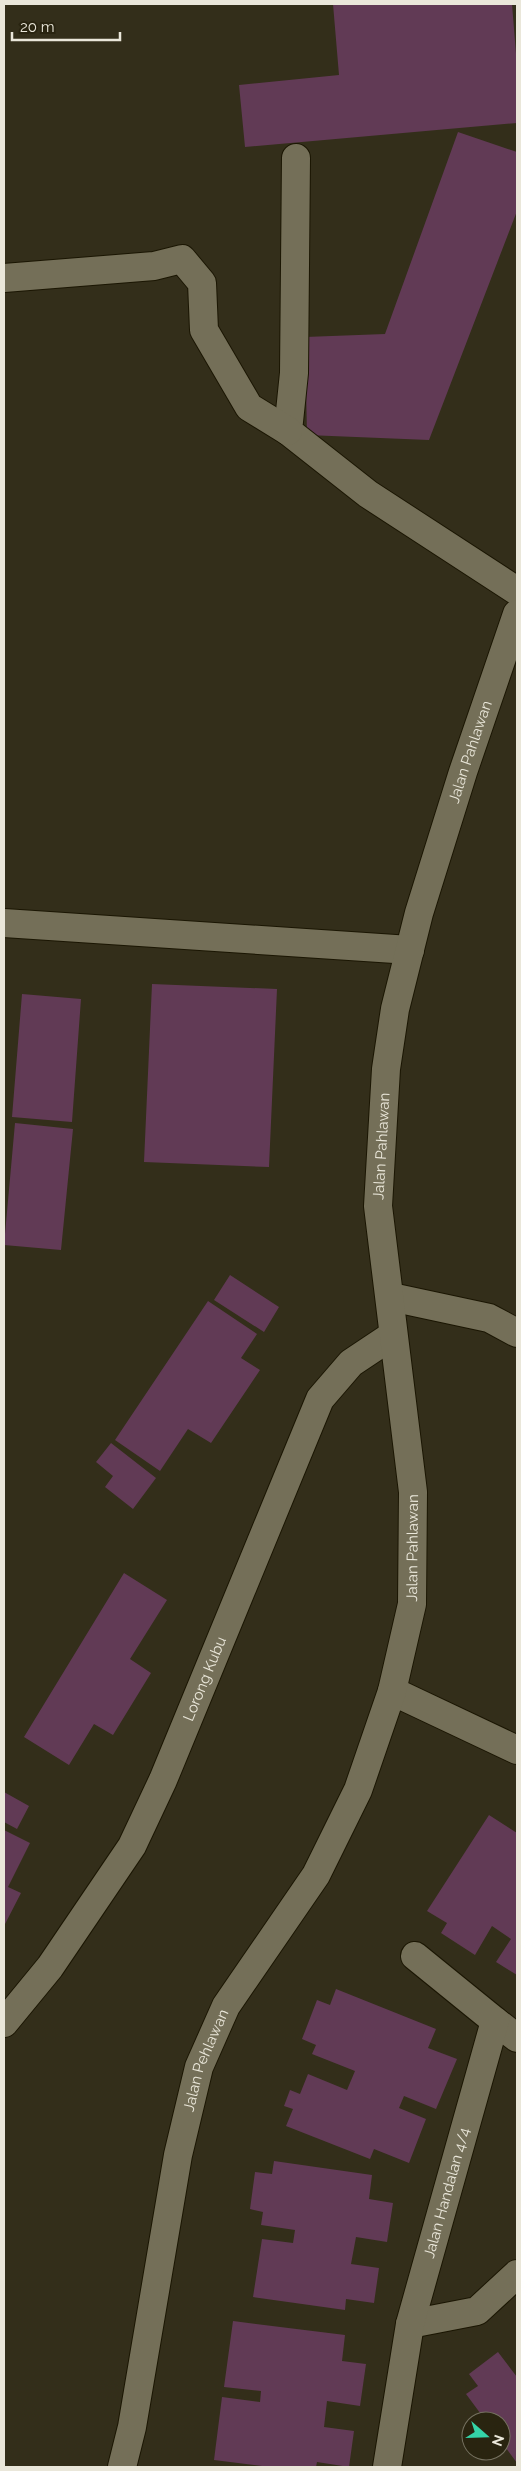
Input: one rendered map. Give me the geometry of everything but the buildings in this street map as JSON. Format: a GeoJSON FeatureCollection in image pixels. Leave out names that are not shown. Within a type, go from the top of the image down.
{"type":"FeatureCollection","features":[{"type":"Feature","properties":{"kind":"street"},"geometry":{"type":"LineString","coordinates":[[288,431],[294,373],[296,158]]}},
{"type":"Feature","properties":{"kind":"street"},"geometry":{"type":"LineString","coordinates":[[4,278],[154,266],[182,259],[202,283],[204,330],[249,407],[288,431],[368,494],[517,591]]}},
{"type":"Feature","properties":{"kind":"street","name":"Jalan Pahlawan"},"geometry":{"type":"LineString","coordinates":[[392,1691],[412,1604],[413,1492],[393,1335],[391,1297],[378,1206],[386,1069],[395,1009],[418,913],[462,772],[517,614]]}},
{"type":"Feature","properties":{"kind":"street"},"geometry":{"type":"LineString","coordinates":[[4,923],[410,950]]}},
{"type":"Feature","properties":{"kind":"street"},"geometry":{"type":"LineString","coordinates":[[391,1297],[489,1318],[517,1333]]}},
{"type":"Feature","properties":{"kind":"street","name":"Lorong Kubu"},"geometry":{"type":"LineString","coordinates":[[4,2023],[50,1967],[132,1846],[164,1780],[320,1399],[351,1363],[393,1335]]}},
{"type":"Feature","properties":{"kind":"street"},"geometry":{"type":"LineString","coordinates":[[392,1691],[517,1750]]}},
{"type":"Feature","properties":{"kind":"street","name":"Jalan Pehlawan"},"geometry":{"type":"LineString","coordinates":[[122,2467],[132,2427],[178,2155],[199,2067],[226,2006],[316,1875],[358,1790],[392,1691]]}},
{"type":"Feature","properties":{"kind":"street"},"geometry":{"type":"LineString","coordinates":[[415,1956],[517,2038]]}},
{"type":"Feature","properties":{"kind":"street","name":"Jalan Handalan 4/4"},"geometry":{"type":"LineString","coordinates":[[387,2467],[410,2324],[494,2021]]}},
{"type":"Feature","properties":{"kind":"street"},"geometry":{"type":"LineString","coordinates":[[410,2324],[477,2311],[517,2274]]}}]}
